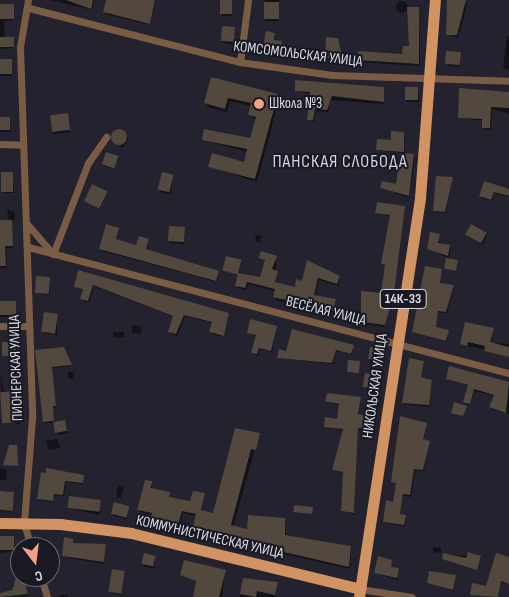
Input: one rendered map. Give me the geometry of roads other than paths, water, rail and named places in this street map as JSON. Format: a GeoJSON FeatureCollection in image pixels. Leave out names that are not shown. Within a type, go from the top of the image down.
{"type":"FeatureCollection","features":[{"type":"Feature","properties":{"kind":"main road","name":"НИКОЛЬСКАЯ УЛИЦА"},"geometry":{"type":"LineString","coordinates":[[360,593],[396,343],[420,198],[435,0]]}},
{"type":"Feature","properties":{"kind":"main road","name":"КОММУНИСТИЧЕСКАЯ УЛИЦА"},"geometry":{"type":"LineString","coordinates":[[0,523],[131,534],[360,593]]}},
{"type":"Feature","properties":{"kind":"street"},"geometry":{"type":"LineString","coordinates":[[240,62],[248,0]]}},
{"type":"Feature","properties":{"kind":"street","name":"КОМСОМОЛЬСКАЯ УЛИЦА"},"geometry":{"type":"LineString","coordinates":[[29,4],[240,62],[332,75],[509,82]]}},
{"type":"Feature","properties":{"kind":"street","name":"ПИОНЕРСКАЯ УЛИЦА"},"geometry":{"type":"LineString","coordinates":[[28,537],[24,524],[32,418],[27,326],[28,247],[20,47],[29,4]]}},
{"type":"Feature","properties":{"kind":"street"},"geometry":{"type":"LineString","coordinates":[[53,254],[88,163],[106,137]]}},
{"type":"Feature","properties":{"kind":"street"},"geometry":{"type":"LineString","coordinates":[[0,144],[23,145]]}},
{"type":"Feature","properties":{"kind":"street"},"geometry":{"type":"LineString","coordinates":[[27,224],[53,254]]}},
{"type":"Feature","properties":{"kind":"street"},"geometry":{"type":"LineString","coordinates":[[28,247],[53,254]]}},
{"type":"Feature","properties":{"kind":"street","name":"ВЕСЁЛАЯ УЛИЦА"},"geometry":{"type":"LineString","coordinates":[[53,254],[509,373]]}},
{"type":"Feature","properties":{"kind":"street"},"geometry":{"type":"LineString","coordinates":[[0,326],[27,326]]}},
{"type":"Feature","properties":{"kind":"street","name":"КОММУНИСТИЧЕСКАЯ УЛИЦА"},"geometry":{"type":"LineString","coordinates":[[360,593],[410,597]]}},
{"type":"Feature","properties":{"kind":"place","name":"Школа №3"},"geometry":{"type":"Point","coordinates":[259,104]}},
{"type":"Feature","properties":{"kind":"district","name":"ПАНСКАЯ СЛОБОДА"},"geometry":{"type":"Point","coordinates":[340,162]}}]}
